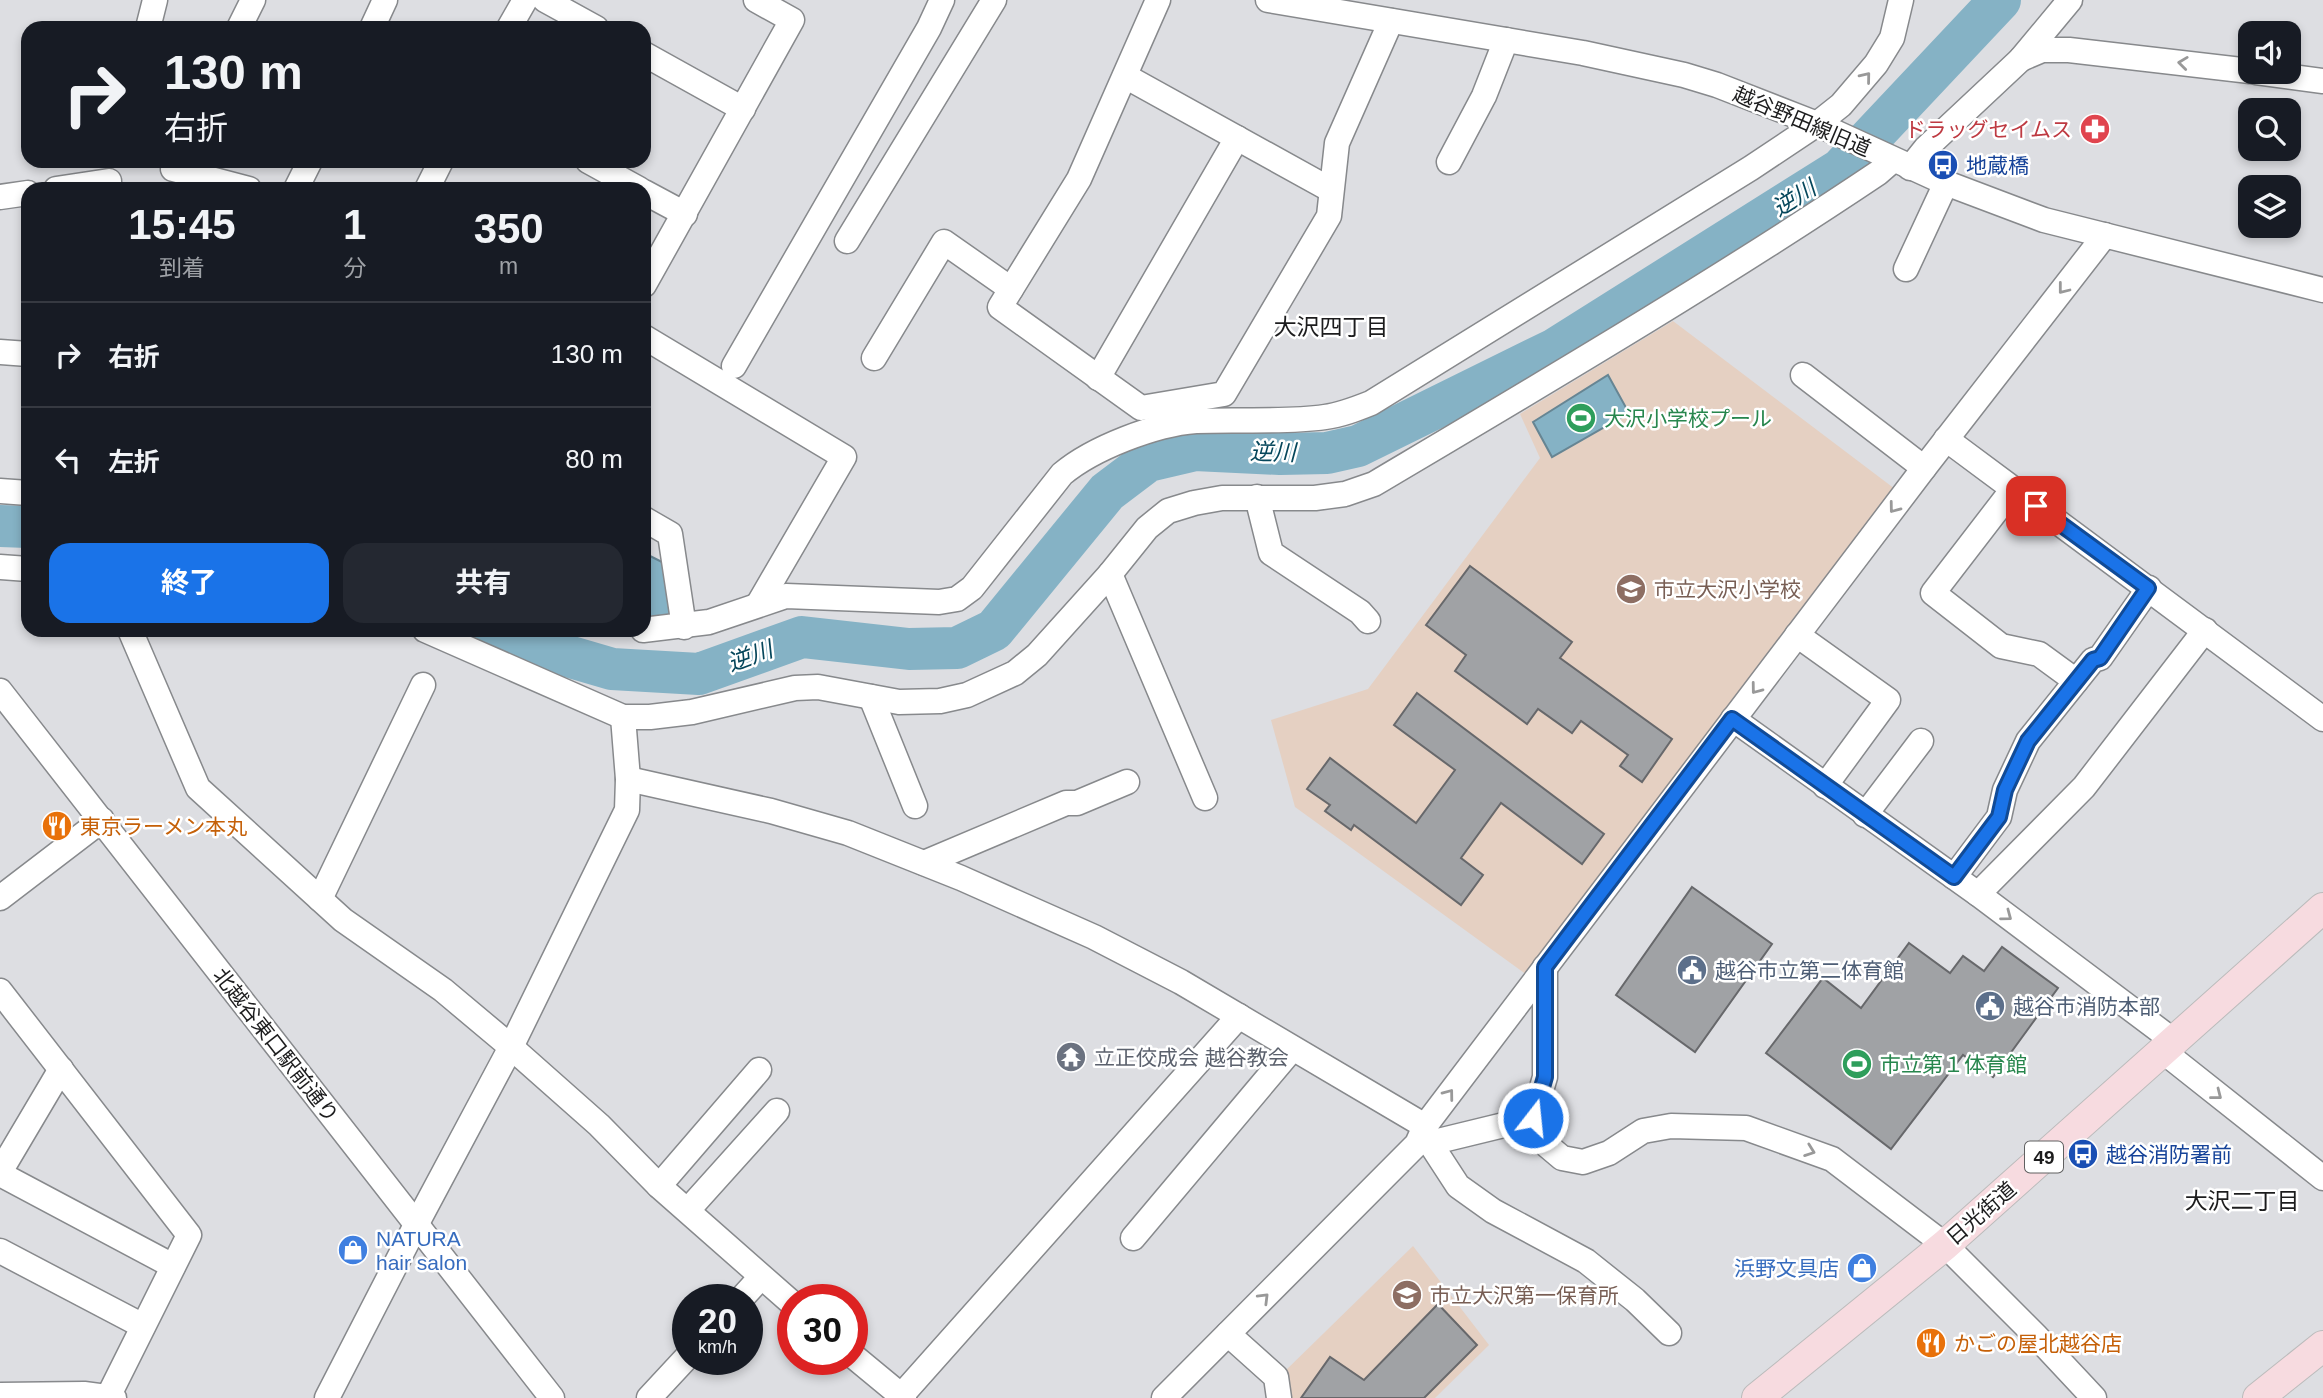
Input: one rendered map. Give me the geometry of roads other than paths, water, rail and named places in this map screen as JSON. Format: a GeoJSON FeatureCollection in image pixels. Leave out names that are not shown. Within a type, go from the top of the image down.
{"type":"FeatureCollection","features":[{"type":"Feature","properties":{"kind":"main road","name":"日光街道"},"geometry":{"type":"LineString","coordinates":[[1763,1396],[1945,1245],[2323,908]]}},
{"type":"Feature","properties":{"kind":"main road"},"geometry":{"type":"LineString","coordinates":[[2258,1398],[2323,1346]]}},
{"type":"Feature","properties":{"kind":"street"},"geometry":{"type":"LineString","coordinates":[[150,21],[155,0]]}},
{"type":"Feature","properties":{"kind":"street"},"geometry":{"type":"LineString","coordinates":[[242,21],[253,0]]}},
{"type":"Feature","properties":{"kind":"street"},"geometry":{"type":"LineString","coordinates":[[376,21],[386,0]]}},
{"type":"Feature","properties":{"kind":"street"},"geometry":{"type":"LineString","coordinates":[[513,21],[525,0]]}},
{"type":"Feature","properties":{"kind":"street"},"geometry":{"type":"LineString","coordinates":[[545,0],[583,21]]}},
{"type":"Feature","properties":{"kind":"street"},"geometry":{"type":"LineString","coordinates":[[651,273],[792,20],[756,0]]}},
{"type":"Feature","properties":{"kind":"street"},"geometry":{"type":"LineString","coordinates":[[734,366],[942,0]]}},
{"type":"Feature","properties":{"kind":"street"},"geometry":{"type":"LineString","coordinates":[[847,241],[994,0]]}},
{"type":"Feature","properties":{"kind":"street"},"geometry":{"type":"LineString","coordinates":[[1158,0],[1079,179],[1000,307],[1140,408],[1224,394],[1329,216],[1336,143],[1391,21]]}},
{"type":"Feature","properties":{"kind":"street","name":"越谷野田線旧道"},"geometry":{"type":"LineString","coordinates":[[1273,0],[1366,8],[1391,21],[1583,53],[1684,75],[1717,85],[1824,127],[1946,183],[2044,220],[2323,290]]}},
{"type":"Feature","properties":{"kind":"street"},"geometry":{"type":"LineString","coordinates":[[651,629],[709,622],[786,596],[939,602],[957,599],[972,588],[1062,474],[1071,466],[1106,447],[1148,431],[1192,421],[1324,417],[1371,403],[1751,168],[1824,127],[1876,64],[1892,38],[1901,0]]}},
{"type":"Feature","properties":{"kind":"street"},"geometry":{"type":"LineString","coordinates":[[441,637],[623,717],[692,712],[795,688],[818,687],[899,702],[940,701],[967,695],[1015,673],[1037,655],[1110,574],[1147,528],[1168,512],[1194,503],[1222,498],[1315,498],[1345,494],[1374,484],[1759,252],[1896,161],[1926,148],[2021,59],[2070,0]]}},
{"type":"Feature","properties":{"kind":"street"},"geometry":{"type":"LineString","coordinates":[[1449,162],[1484,96],[1506,40]]}},
{"type":"Feature","properties":{"kind":"street"},"geometry":{"type":"LineString","coordinates":[[2021,59],[2042,50],[2069,50],[2238,70]]}},
{"type":"Feature","properties":{"kind":"street"},"geometry":{"type":"LineString","coordinates":[[651,58],[743,109]]}},
{"type":"Feature","properties":{"kind":"street"},"geometry":{"type":"LineString","coordinates":[[1125,76],[1331,190]]}},
{"type":"Feature","properties":{"kind":"street"},"geometry":{"type":"LineString","coordinates":[[2301,78],[2323,81]]}},
{"type":"Feature","properties":{"kind":"street"},"geometry":{"type":"LineString","coordinates":[[1098,378],[1237,138]]}},
{"type":"Feature","properties":{"kind":"street"},"geometry":{"type":"LineString","coordinates":[[174,168],[222,182]]}},
{"type":"Feature","properties":{"kind":"street"},"geometry":{"type":"LineString","coordinates":[[601,168],[626,182]]}},
{"type":"Feature","properties":{"kind":"street"},"geometry":{"type":"LineString","coordinates":[[88,182],[110,177]]}},
{"type":"Feature","properties":{"kind":"street"},"geometry":{"type":"LineString","coordinates":[[1906,269],[1946,183]]}},
{"type":"Feature","properties":{"kind":"street"},"geometry":{"type":"LineString","coordinates":[[0,197],[21,194]]}},
{"type":"Feature","properties":{"kind":"street"},"geometry":{"type":"LineString","coordinates":[[651,196],[685,214]]}},
{"type":"Feature","properties":{"kind":"street"},"geometry":{"type":"LineString","coordinates":[[1164,1398],[1427,1134],[1545,967],[1732,719],[2105,235]]}},
{"type":"Feature","properties":{"kind":"street"},"geometry":{"type":"LineString","coordinates":[[874,358],[944,242],[1011,289]]}},
{"type":"Feature","properties":{"kind":"street"},"geometry":{"type":"LineString","coordinates":[[651,341],[844,457],[759,603]]}},
{"type":"Feature","properties":{"kind":"street"},"geometry":{"type":"LineString","coordinates":[[0,352],[21,354]]}},
{"type":"Feature","properties":{"kind":"street"},"geometry":{"type":"LineString","coordinates":[[1803,375],[1924,468]]}},
{"type":"Feature","properties":{"kind":"street"},"geometry":{"type":"LineString","coordinates":[[1946,439],[2323,719]]}},
{"type":"Feature","properties":{"kind":"street"},"geometry":{"type":"LineString","coordinates":[[2013,489],[1933,593],[2001,646],[2039,654],[2076,681]]}},
{"type":"Feature","properties":{"kind":"street"},"geometry":{"type":"LineString","coordinates":[[0,491],[21,492]]}},
{"type":"Feature","properties":{"kind":"street"},"geometry":{"type":"LineString","coordinates":[[1257,497],[1270,553],[1360,612],[1368,621]]}},
{"type":"Feature","properties":{"kind":"street"},"geometry":{"type":"LineString","coordinates":[[651,523],[670,534],[684,627]]}},
{"type":"Feature","properties":{"kind":"street"},"geometry":{"type":"LineString","coordinates":[[0,568],[21,569]]}},
{"type":"Feature","properties":{"kind":"street"},"geometry":{"type":"LineString","coordinates":[[1110,574],[1205,798]]}},
{"type":"Feature","properties":{"kind":"street"},"geometry":{"type":"LineString","coordinates":[[1954,877],[1999,817],[2005,790],[2028,741],[2093,660],[2100,658],[2148,588]]}},
{"type":"Feature","properties":{"kind":"street"},"geometry":{"type":"LineString","coordinates":[[1978,894],[2084,787],[2205,630]]}},
{"type":"Feature","properties":{"kind":"street"},"geometry":{"type":"LineString","coordinates":[[1797,635],[1888,700],[1825,786]]}},
{"type":"Feature","properties":{"kind":"street"},"geometry":{"type":"LineString","coordinates":[[133,637],[198,788],[342,920],[443,990],[511,1047],[599,1125],[659,1186],[777,1290]]}},
{"type":"Feature","properties":{"kind":"street"},"geometry":{"type":"LineString","coordinates":[[320,899],[423,685]]}},
{"type":"Feature","properties":{"kind":"street","name":"北越谷東口駅前通り"},"geometry":{"type":"LineString","coordinates":[[0,691],[552,1398]]}},
{"type":"Feature","properties":{"kind":"street"},"geometry":{"type":"LineString","coordinates":[[871,697],[915,806]]}},
{"type":"Feature","properties":{"kind":"street"},"geometry":{"type":"LineString","coordinates":[[327,1398],[511,1047],[627,810],[628,779],[623,717]]}},
{"type":"Feature","properties":{"kind":"street"},"geometry":{"type":"LineString","coordinates":[[1732,719],[1978,894],[2169,1047],[2323,1178]]}},
{"type":"Feature","properties":{"kind":"street"},"geometry":{"type":"LineString","coordinates":[[1866,815],[1922,741]]}},
{"type":"Feature","properties":{"kind":"street"},"geometry":{"type":"LineString","coordinates":[[628,779],[771,811],[848,833],[1094,937],[1181,982],[1427,1134],[1458,1186],[1493,1211],[1586,1261],[1635,1300],[1669,1333]]}},
{"type":"Feature","properties":{"kind":"street"},"geometry":{"type":"LineString","coordinates":[[924,863],[1066,803],[1077,803],[1127,782]]}},
{"type":"Feature","properties":{"kind":"street"},"geometry":{"type":"LineString","coordinates":[[0,898],[102,820]]}},
{"type":"Feature","properties":{"kind":"street"},"geometry":{"type":"LineString","coordinates":[[1545,967],[1545,1077],[1533,1118],[1543,1142],[1562,1158],[1583,1162],[1609,1153],[1643,1131],[1671,1126],[1746,1128],[1832,1159],[1945,1245],[2094,1398]]}},
{"type":"Feature","properties":{"kind":"street"},"geometry":{"type":"LineString","coordinates":[[0,991],[189,1235],[111,1397],[84,1394],[0,1395]]}},
{"type":"Feature","properties":{"kind":"street"},"geometry":{"type":"LineString","coordinates":[[868,1368],[902,1397],[1239,1016]]}},
{"type":"Feature","properties":{"kind":"street"},"geometry":{"type":"LineString","coordinates":[[1133,1238],[1292,1049]]}},
{"type":"Feature","properties":{"kind":"street"},"geometry":{"type":"LineString","coordinates":[[61,1069],[0,1173],[173,1266]]}},
{"type":"Feature","properties":{"kind":"street"},"geometry":{"type":"LineString","coordinates":[[659,1186],[759,1070]]}},
{"type":"Feature","properties":{"kind":"street"},"geometry":{"type":"LineString","coordinates":[[688,1210],[777,1111]]}},
{"type":"Feature","properties":{"kind":"street"},"geometry":{"type":"LineString","coordinates":[[1427,1134],[1533,1118]]}},
{"type":"Feature","properties":{"kind":"street"},"geometry":{"type":"LineString","coordinates":[[0,1251],[143,1326]]}},
{"type":"Feature","properties":{"kind":"street"},"geometry":{"type":"LineString","coordinates":[[755,1284],[761,1277]]}},
{"type":"Feature","properties":{"kind":"street"},"geometry":{"type":"LineString","coordinates":[[1228,1334],[1276,1377],[1279,1398]]}},
{"type":"Feature","properties":{"kind":"street"},"geometry":{"type":"LineString","coordinates":[[649,1398],[672,1373]]}},
{"type":"Feature","properties":{"kind":"water","name":"大沢小学校プール"},"geometry":{"type":"Polygon","coordinates":[[[1608,375],[1629,413],[1552,457],[1533,422],[1608,375]]]}},
{"type":"Feature","properties":{"kind":"water"},"geometry":{"type":"Polygon","coordinates":[[[651,556],[664,563],[673,608],[670,617],[651,618],[651,556]]]}},
{"type":"Feature","properties":{"kind":"waterway","name":"逆川"},"geometry":{"type":"LineString","coordinates":[[509,637],[612,669],[699,674],[802,637],[909,649],[957,648],[994,630],[1107,492],[1148,461],[1195,450],[1327,453],[1358,446],[1555,349],[1841,169],[2000,0]]}},
{"type":"Feature","properties":{"kind":"waterway","name":"逆川"},"geometry":{"type":"LineString","coordinates":[[0,526],[21,527]]}},
{"type":"Feature","properties":{"kind":"place","name":"ドラッグセイムス"},"geometry":{"type":"Point","coordinates":[2095,129]}},
{"type":"Feature","properties":{"kind":"place","name":"地蔵橋"},"geometry":{"type":"Point","coordinates":[1943,165]}},
{"type":"Feature","properties":{"kind":"place","name":"大沢小学校プール"},"geometry":{"type":"Point","coordinates":[1581,418]}},
{"type":"Feature","properties":{"kind":"place","name":"市立大沢小学校"},"geometry":{"type":"Point","coordinates":[1631,589]}},
{"type":"Feature","properties":{"kind":"place","name":"東京ラーメン本丸"},"geometry":{"type":"Point","coordinates":[57,826]}},
{"type":"Feature","properties":{"kind":"place","name":"越谷市立第二体育館"},"geometry":{"type":"Point","coordinates":[1692,970]}},
{"type":"Feature","properties":{"kind":"place","name":"越谷市消防本部"},"geometry":{"type":"Point","coordinates":[1990,1006]}},
{"type":"Feature","properties":{"kind":"place","name":"立正佼成会 越谷教会"},"geometry":{"type":"Point","coordinates":[1071,1057]}},
{"type":"Feature","properties":{"kind":"place","name":"市立第１体育館"},"geometry":{"type":"Point","coordinates":[1857,1064]}},
{"type":"Feature","properties":{"kind":"place","name":"越谷消防署前"},"geometry":{"type":"Point","coordinates":[2083,1154]}},
{"type":"Feature","properties":{"kind":"place","name":"NATURA hair salon"},"geometry":{"type":"Point","coordinates":[353,1250]}},
{"type":"Feature","properties":{"kind":"place","name":"浜野文具店"},"geometry":{"type":"Point","coordinates":[1862,1268]}},
{"type":"Feature","properties":{"kind":"place","name":"市立大沢第一保育所"},"geometry":{"type":"Point","coordinates":[1407,1295]}},
{"type":"Feature","properties":{"kind":"place","name":"かごの屋北越谷店"},"geometry":{"type":"Point","coordinates":[1931,1343]}},
{"type":"Feature","properties":{"kind":"district","name":"大沢四丁目"},"geometry":{"type":"Point","coordinates":[1331,327]}},
{"type":"Feature","properties":{"kind":"district","name":"大沢二丁目"},"geometry":{"type":"Point","coordinates":[2242,1201]}}]}
